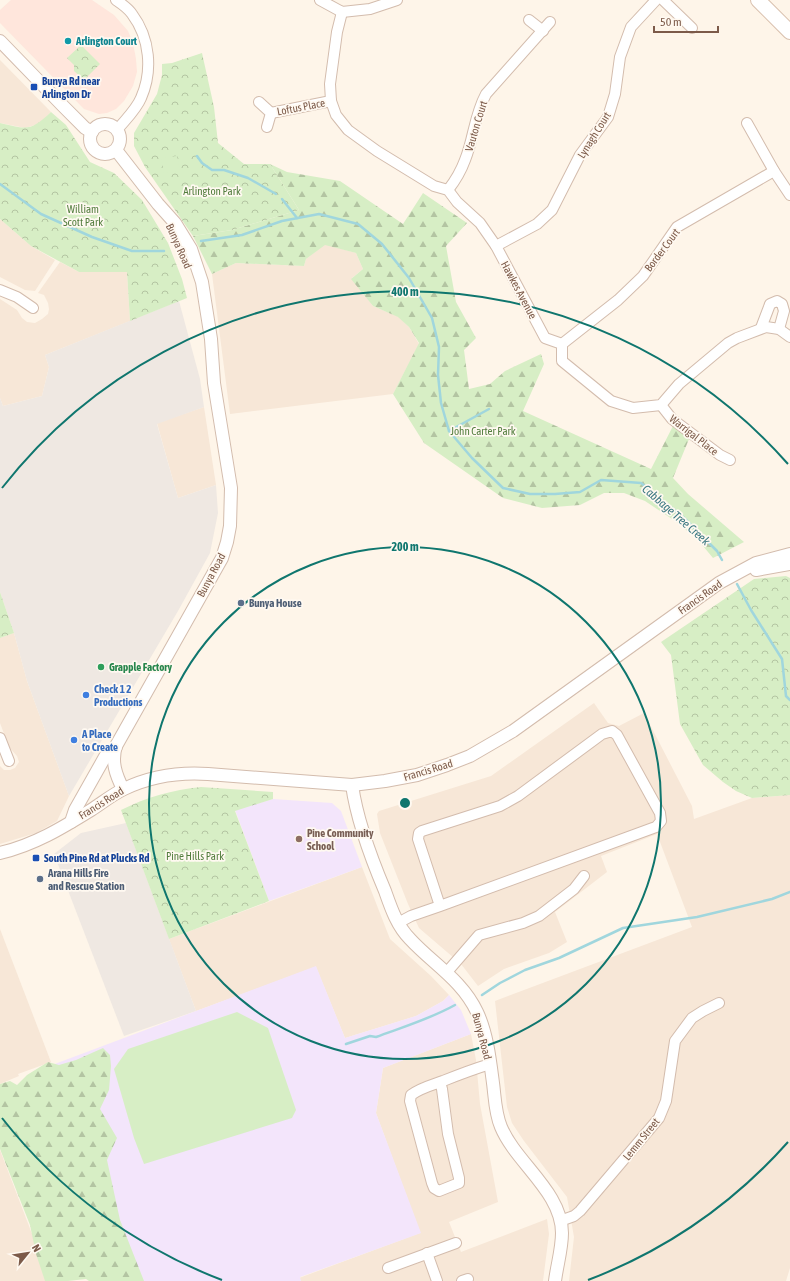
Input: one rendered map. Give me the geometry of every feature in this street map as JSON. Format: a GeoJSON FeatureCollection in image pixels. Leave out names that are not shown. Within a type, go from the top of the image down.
{"type":"FeatureCollection","features":[{"type":"Feature","properties":{"kind":"main road"},"geometry":{"type":"LineString","coordinates":[[758,0],[790,32]]}},
{"type":"Feature","properties":{"kind":"street"},"geometry":{"type":"LineString","coordinates":[[116,0],[132,14],[143,34],[147,46],[149,68],[141,99],[117,130]]}},
{"type":"Feature","properties":{"kind":"street"},"geometry":{"type":"LineString","coordinates":[[320,0],[342,12],[370,9],[397,0]]}},
{"type":"Feature","properties":{"kind":"street","name":"Lynagh Court"},"geometry":{"type":"LineString","coordinates":[[496,246],[537,224],[552,210],[580,155],[608,117],[615,94],[620,57],[631,27],[656,0]]}},
{"type":"Feature","properties":{"kind":"street"},"geometry":{"type":"LineString","coordinates":[[662,0],[692,28]]}},
{"type":"Feature","properties":{"kind":"street"},"geometry":{"type":"LineString","coordinates":[[342,12],[330,84],[331,101],[336,115],[348,130],[377,151],[434,186],[448,190]]}},
{"type":"Feature","properties":{"kind":"street"},"geometry":{"type":"LineString","coordinates":[[529,20],[543,31]]}},
{"type":"Feature","properties":{"kind":"street","name":"Vauton Court"},"geometry":{"type":"LineString","coordinates":[[448,190],[457,178],[466,159],[479,107],[486,94],[550,22]]}},
{"type":"Feature","properties":{"kind":"street"},"geometry":{"type":"LineString","coordinates":[[0,41],[63,106],[92,132]]}},
{"type":"Feature","properties":{"kind":"street","name":"Loftus Place"},"geometry":{"type":"LineString","coordinates":[[271,113],[331,101]]}},
{"type":"Feature","properties":{"kind":"street","name":"Loftus Place"},"geometry":{"type":"LineString","coordinates":[[259,102],[271,113]]}},
{"type":"Feature","properties":{"kind":"street","name":"Loftus Place"},"geometry":{"type":"LineString","coordinates":[[267,127],[271,113]]}},
{"type":"Feature","properties":{"kind":"street"},"geometry":{"type":"LineString","coordinates":[[746,123],[790,195]]}},
{"type":"Feature","properties":{"kind":"street"},"geometry":{"type":"LineString","coordinates":[[104,124],[114,127],[117,130],[120,143],[116,150],[107,154],[98,152],[94,149],[90,141],[92,132],[95,128],[104,124]]}},
{"type":"Feature","properties":{"kind":"street","name":"Bunya Road"},"geometry":{"type":"LineString","coordinates":[[116,150],[158,204],[175,223],[191,249],[198,269],[202,282],[211,339],[214,383],[231,488],[230,526],[222,558],[116,746],[113,754],[113,763],[116,774],[123,789]]}},
{"type":"Feature","properties":{"kind":"street","name":"Border Court"},"geometry":{"type":"LineString","coordinates":[[562,344],[618,300],[643,276],[677,227],[774,171]]}},
{"type":"Feature","properties":{"kind":"street","name":"Hawkes Avenue"},"geometry":{"type":"LineString","coordinates":[[448,190],[457,202],[480,223],[496,246],[545,338],[562,344]]}},
{"type":"Feature","properties":{"kind":"street"},"geometry":{"type":"LineString","coordinates":[[0,290],[17,297],[33,308]]}},
{"type":"Feature","properties":{"kind":"street"},"geometry":{"type":"LineString","coordinates":[[761,328],[770,304],[777,301],[782,304],[785,309],[779,329]]}},
{"type":"Feature","properties":{"kind":"street"},"geometry":{"type":"LineString","coordinates":[[562,344],[562,361],[611,401],[633,408],[661,406],[679,384],[728,343],[737,338],[761,328],[770,327],[779,329],[790,337]]}},
{"type":"Feature","properties":{"kind":"street","name":"Warrigal Place"},"geometry":{"type":"LineString","coordinates":[[661,406],[672,419],[720,455],[730,460]]}},
{"type":"Feature","properties":{"kind":"street","name":"Francis Road"},"geometry":{"type":"LineString","coordinates":[[0,853],[25,846],[43,838],[123,789],[144,781],[169,775],[193,773],[352,785],[417,775],[447,765],[470,756],[513,732],[703,594],[728,578],[756,563],[790,554]]}},
{"type":"Feature","properties":{"kind":"street","name":"Francis Road"},"geometry":{"type":"LineString","coordinates":[[740,572],[790,564]]}},
{"type":"Feature","properties":{"kind":"street"},"geometry":{"type":"LineString","coordinates":[[398,923],[411,916],[440,906],[656,827],[661,821],[660,813],[618,735],[612,731],[602,734],[518,796],[504,804],[427,829],[419,833],[418,839],[440,906]]}},
{"type":"Feature","properties":{"kind":"street"},"geometry":{"type":"LineString","coordinates":[[0,738],[9,761]]}},
{"type":"Feature","properties":{"kind":"street","name":"Bunya Road"},"geometry":{"type":"LineString","coordinates":[[71,822],[75,810],[106,755],[116,746]]}},
{"type":"Feature","properties":{"kind":"street","name":"Bunya Road"},"geometry":{"type":"LineString","coordinates":[[352,785],[354,798],[367,845],[398,923],[409,939],[447,972],[467,995],[478,1014],[490,1064],[500,1127],[516,1153],[549,1194],[560,1220],[562,1233],[555,1281]]}},
{"type":"Feature","properties":{"kind":"street"},"geometry":{"type":"LineString","coordinates":[[447,972],[479,935],[523,923],[539,916],[574,889],[584,876]]}},
{"type":"Feature","properties":{"kind":"street","name":"Lemm Street"},"geometry":{"type":"LineString","coordinates":[[560,1220],[574,1216],[580,1211],[659,1118],[666,1101],[675,1041],[692,1018],[719,1003]]}},
{"type":"Feature","properties":{"kind":"street"},"geometry":{"type":"LineString","coordinates":[[440,1082],[448,1134],[459,1183],[439,1191],[434,1188],[432,1183],[410,1101],[411,1095],[416,1091],[440,1082],[490,1064]]}},
{"type":"Feature","properties":{"kind":"street"},"geometry":{"type":"LineString","coordinates":[[388,1268],[456,1243]]}},
{"type":"Feature","properties":{"kind":"street"},"geometry":{"type":"LineString","coordinates":[[427,1254],[437,1281]]}},
{"type":"Feature","properties":{"kind":"shaded area"},"geometry":{"type":"Polygon","coordinates":[[[11,0],[92,0],[114,15],[128,31],[133,43],[136,59],[137,72],[133,86],[124,101],[116,109],[107,113],[99,114],[84,109],[0,23],[0,10],[11,0]]]}},
{"type":"Feature","properties":{"kind":"shaded area"},"geometry":{"type":"Polygon","coordinates":[[[0,60],[51,112],[39,124],[25,128],[0,123],[0,60]]]}},
{"type":"Feature","properties":{"kind":"shaded area"},"geometry":{"type":"Polygon","coordinates":[[[0,219],[31,246],[55,260],[35,291],[25,290],[0,277],[0,219]]]}},
{"type":"Feature","properties":{"kind":"shaded area"},"geometry":{"type":"Polygon","coordinates":[[[325,244],[356,253],[363,269],[352,278],[373,306],[399,317],[409,327],[419,344],[393,394],[230,414],[212,274],[236,263],[304,266],[306,259],[325,244]]]}},
{"type":"Feature","properties":{"kind":"shaded area"},"geometry":{"type":"Polygon","coordinates":[[[60,262],[79,272],[127,272],[130,321],[45,355],[49,367],[42,396],[3,406],[0,398],[0,299],[17,310],[22,318],[27,322],[35,323],[42,319],[48,314],[49,309],[44,295],[38,293],[60,262]]]}},
{"type":"Feature","properties":{"kind":"shaded area"},"geometry":{"type":"Polygon","coordinates":[[[179,301],[200,379],[204,407],[157,424],[178,498],[216,485],[218,513],[210,553],[178,611],[69,796],[27,681],[14,633],[0,592],[0,398],[3,406],[42,396],[49,367],[45,355],[179,301]]]}},
{"type":"Feature","properties":{"kind":"shaded area"},"geometry":{"type":"Polygon","coordinates":[[[204,407],[216,485],[178,498],[157,423],[204,407]]]}},
{"type":"Feature","properties":{"kind":"shaded area"},"geometry":{"type":"Polygon","coordinates":[[[14,633],[27,681],[69,796],[57,821],[36,833],[0,844],[0,766],[4,770],[10,770],[15,768],[19,762],[17,756],[9,747],[0,723],[0,638],[14,633]]]}},
{"type":"Feature","properties":{"kind":"shaded area"},"geometry":{"type":"Polygon","coordinates":[[[594,703],[608,723],[619,726],[644,713],[692,806],[694,819],[752,798],[790,795],[790,1268],[786,1281],[569,1281],[574,1237],[567,1197],[512,1123],[507,1107],[495,1001],[692,927],[657,834],[601,856],[607,872],[555,912],[567,942],[549,953],[504,969],[478,986],[461,964],[419,928],[380,833],[377,814],[379,811],[491,776],[594,703]]]}},
{"type":"Feature","properties":{"kind":"shaded area","name":"Pine Community School"},"geometry":{"type":"Polygon","coordinates":[[[273,799],[332,803],[341,811],[362,867],[269,901],[235,810],[273,799]]]}},
{"type":"Feature","properties":{"kind":"shaded area"},"geometry":{"type":"Polygon","coordinates":[[[126,823],[196,1011],[124,1036],[54,854],[81,833],[126,823]]]}},
{"type":"Feature","properties":{"kind":"shaded area"},"geometry":{"type":"Polygon","coordinates":[[[362,867],[390,939],[431,976],[449,995],[443,1001],[416,1016],[345,1038],[316,967],[196,1011],[169,939],[362,867]]]}},
{"type":"Feature","properties":{"kind":"shaded area"},"geometry":{"type":"Polygon","coordinates":[[[0,929],[51,1062],[18,1074],[19,1076],[0,1084],[0,929]]]}},
{"type":"Feature","properties":{"kind":"shaded area"},"geometry":{"type":"Polygon","coordinates":[[[316,966],[345,1038],[416,1016],[443,1001],[449,995],[461,1010],[471,1034],[383,1068],[376,1113],[421,1233],[300,1277],[301,1281],[133,1281],[52,1065],[316,966]]]}},
{"type":"Feature","properties":{"kind":"shaded area"},"geometry":{"type":"Polygon","coordinates":[[[471,1034],[476,1060],[480,1104],[498,1202],[449,1222],[461,1252],[547,1219],[549,1234],[543,1281],[301,1281],[299,1278],[420,1233],[376,1113],[383,1068],[471,1034]]]}},
{"type":"Feature","properties":{"kind":"shaded area"},"geometry":{"type":"Polygon","coordinates":[[[0,1150],[50,1281],[0,1281],[0,1150]]]}},
{"type":"Feature","properties":{"kind":"green space"},"geometry":{"type":"Polygon","coordinates":[[[81,45],[100,64],[84,80],[74,71],[74,65],[67,58],[81,45]]]}},
{"type":"Feature","properties":{"kind":"green space","name":"Arlington Park"},"geometry":{"type":"Polygon","coordinates":[[[202,53],[214,107],[218,143],[244,164],[270,164],[299,210],[232,230],[193,236],[145,167],[134,146],[134,133],[157,94],[162,75],[162,64],[172,63],[202,53]]]}},
{"type":"Feature","properties":{"kind":"green space","name":"William Scott Park"},"geometry":{"type":"Polygon","coordinates":[[[51,112],[66,125],[90,162],[114,173],[142,200],[168,243],[182,279],[187,298],[130,321],[127,272],[79,272],[31,246],[0,219],[0,123],[16,127],[33,126],[51,112]]]}},
{"type":"Feature","properties":{"kind":"green space"},"geometry":{"type":"Polygon","coordinates":[[[177,156],[180,171],[164,173],[161,158],[177,156]]]}},
{"type":"Feature","properties":{"kind":"green space","name":"John Carter Park"},"geometry":{"type":"Polygon","coordinates":[[[270,164],[287,172],[340,181],[403,224],[423,193],[467,223],[446,246],[456,302],[476,338],[464,350],[469,389],[490,384],[505,371],[541,354],[544,364],[523,411],[651,469],[673,426],[689,439],[673,478],[688,494],[744,542],[713,558],[698,540],[675,521],[645,501],[624,493],[604,493],[580,505],[542,508],[503,498],[424,443],[393,394],[419,343],[409,327],[398,317],[373,306],[351,279],[363,269],[356,253],[325,245],[306,259],[304,266],[236,263],[212,274],[193,236],[232,230],[299,210],[270,164]]]}},
{"type":"Feature","properties":{"kind":"green space"},"geometry":{"type":"Polygon","coordinates":[[[786,576],[790,578],[790,795],[752,798],[736,791],[703,765],[680,724],[671,655],[661,642],[754,579],[786,576]]]}},
{"type":"Feature","properties":{"kind":"green space"},"geometry":{"type":"Polygon","coordinates":[[[0,592],[14,633],[0,638],[0,592]]]}},
{"type":"Feature","properties":{"kind":"green space","name":"Pine Hills Park"},"geometry":{"type":"Polygon","coordinates":[[[201,787],[273,792],[273,799],[235,811],[269,901],[169,939],[121,810],[140,801],[160,795],[201,787]]]}},
{"type":"Feature","properties":{"kind":"green space"},"geometry":{"type":"Polygon","coordinates":[[[237,1012],[268,1028],[296,1110],[292,1118],[144,1164],[134,1138],[114,1069],[128,1049],[237,1012]]]}},
{"type":"Feature","properties":{"kind":"green space"},"geometry":{"type":"Polygon","coordinates":[[[103,1048],[110,1055],[111,1066],[109,1090],[100,1109],[117,1138],[107,1160],[120,1220],[144,1281],[89,1281],[86,1279],[45,1281],[36,1254],[30,1225],[0,1149],[0,1084],[10,1081],[17,1085],[27,1075],[48,1062],[59,1065],[76,1060],[103,1048]]]}},
{"type":"Feature","properties":{"kind":"waterway"},"geometry":{"type":"LineString","coordinates":[[197,156],[202,163],[212,170],[224,170],[248,178],[276,194]]}},
{"type":"Feature","properties":{"kind":"waterway","name":"Cabbage Tree Creek"},"geometry":{"type":"LineString","coordinates":[[0,184],[41,214],[92,237],[132,251],[164,251]]}},
{"type":"Feature","properties":{"kind":"waterway"},"geometry":{"type":"LineString","coordinates":[[282,199],[297,218]]}},
{"type":"Feature","properties":{"kind":"waterway","name":"Cabbage Tree Creek"},"geometry":{"type":"LineString","coordinates":[[201,241],[242,235],[282,221],[319,214],[358,224],[382,244],[409,278],[432,318],[439,347],[438,375],[441,403],[449,431],[472,458],[503,488],[530,494],[555,494],[580,492],[601,480],[641,483],[683,517],[717,551],[722,560]]}},
{"type":"Feature","properties":{"kind":"waterway"},"geometry":{"type":"LineString","coordinates":[[449,431],[489,409]]}},
{"type":"Feature","properties":{"kind":"waterway","name":"Cabbage Tree Creek"},"geometry":{"type":"LineString","coordinates":[[737,584],[751,610],[782,659],[786,696],[790,700]]}},
{"type":"Feature","properties":{"kind":"waterway"},"geometry":{"type":"LineString","coordinates":[[482,995],[500,983],[525,970],[559,958],[623,928],[697,917],[772,899],[790,892]]}},
{"type":"Feature","properties":{"kind":"waterway"},"geometry":{"type":"LineString","coordinates":[[346,1044],[370,1036],[376,1037],[436,1014],[455,1005]]}},
{"type":"Feature","properties":{"kind":"place","name":"Arlington Court"},"geometry":{"type":"Point","coordinates":[68,41]}},
{"type":"Feature","properties":{"kind":"place","name":"Bunya Rd near Arlington Dr"},"geometry":{"type":"Point","coordinates":[34,87]}},
{"type":"Feature","properties":{"kind":"place","name":"Bunya House"},"geometry":{"type":"Point","coordinates":[241,603]}},
{"type":"Feature","properties":{"kind":"place","name":"Grapple Factory"},"geometry":{"type":"Point","coordinates":[101,667]}},
{"type":"Feature","properties":{"kind":"place","name":"Check 1 2 Productions"},"geometry":{"type":"Point","coordinates":[86,695]}},
{"type":"Feature","properties":{"kind":"place","name":"A Place to Create"},"geometry":{"type":"Point","coordinates":[74,740]}},
{"type":"Feature","properties":{"kind":"place","name":"Pine Community School"},"geometry":{"type":"Point","coordinates":[299,839]}},
{"type":"Feature","properties":{"kind":"place","name":"South Pine Rd at Plucks Rd"},"geometry":{"type":"Point","coordinates":[36,858]}},
{"type":"Feature","properties":{"kind":"place","name":"Arana Hills Fire and Rescue Station"},"geometry":{"type":"Point","coordinates":[40,879]}}]}
